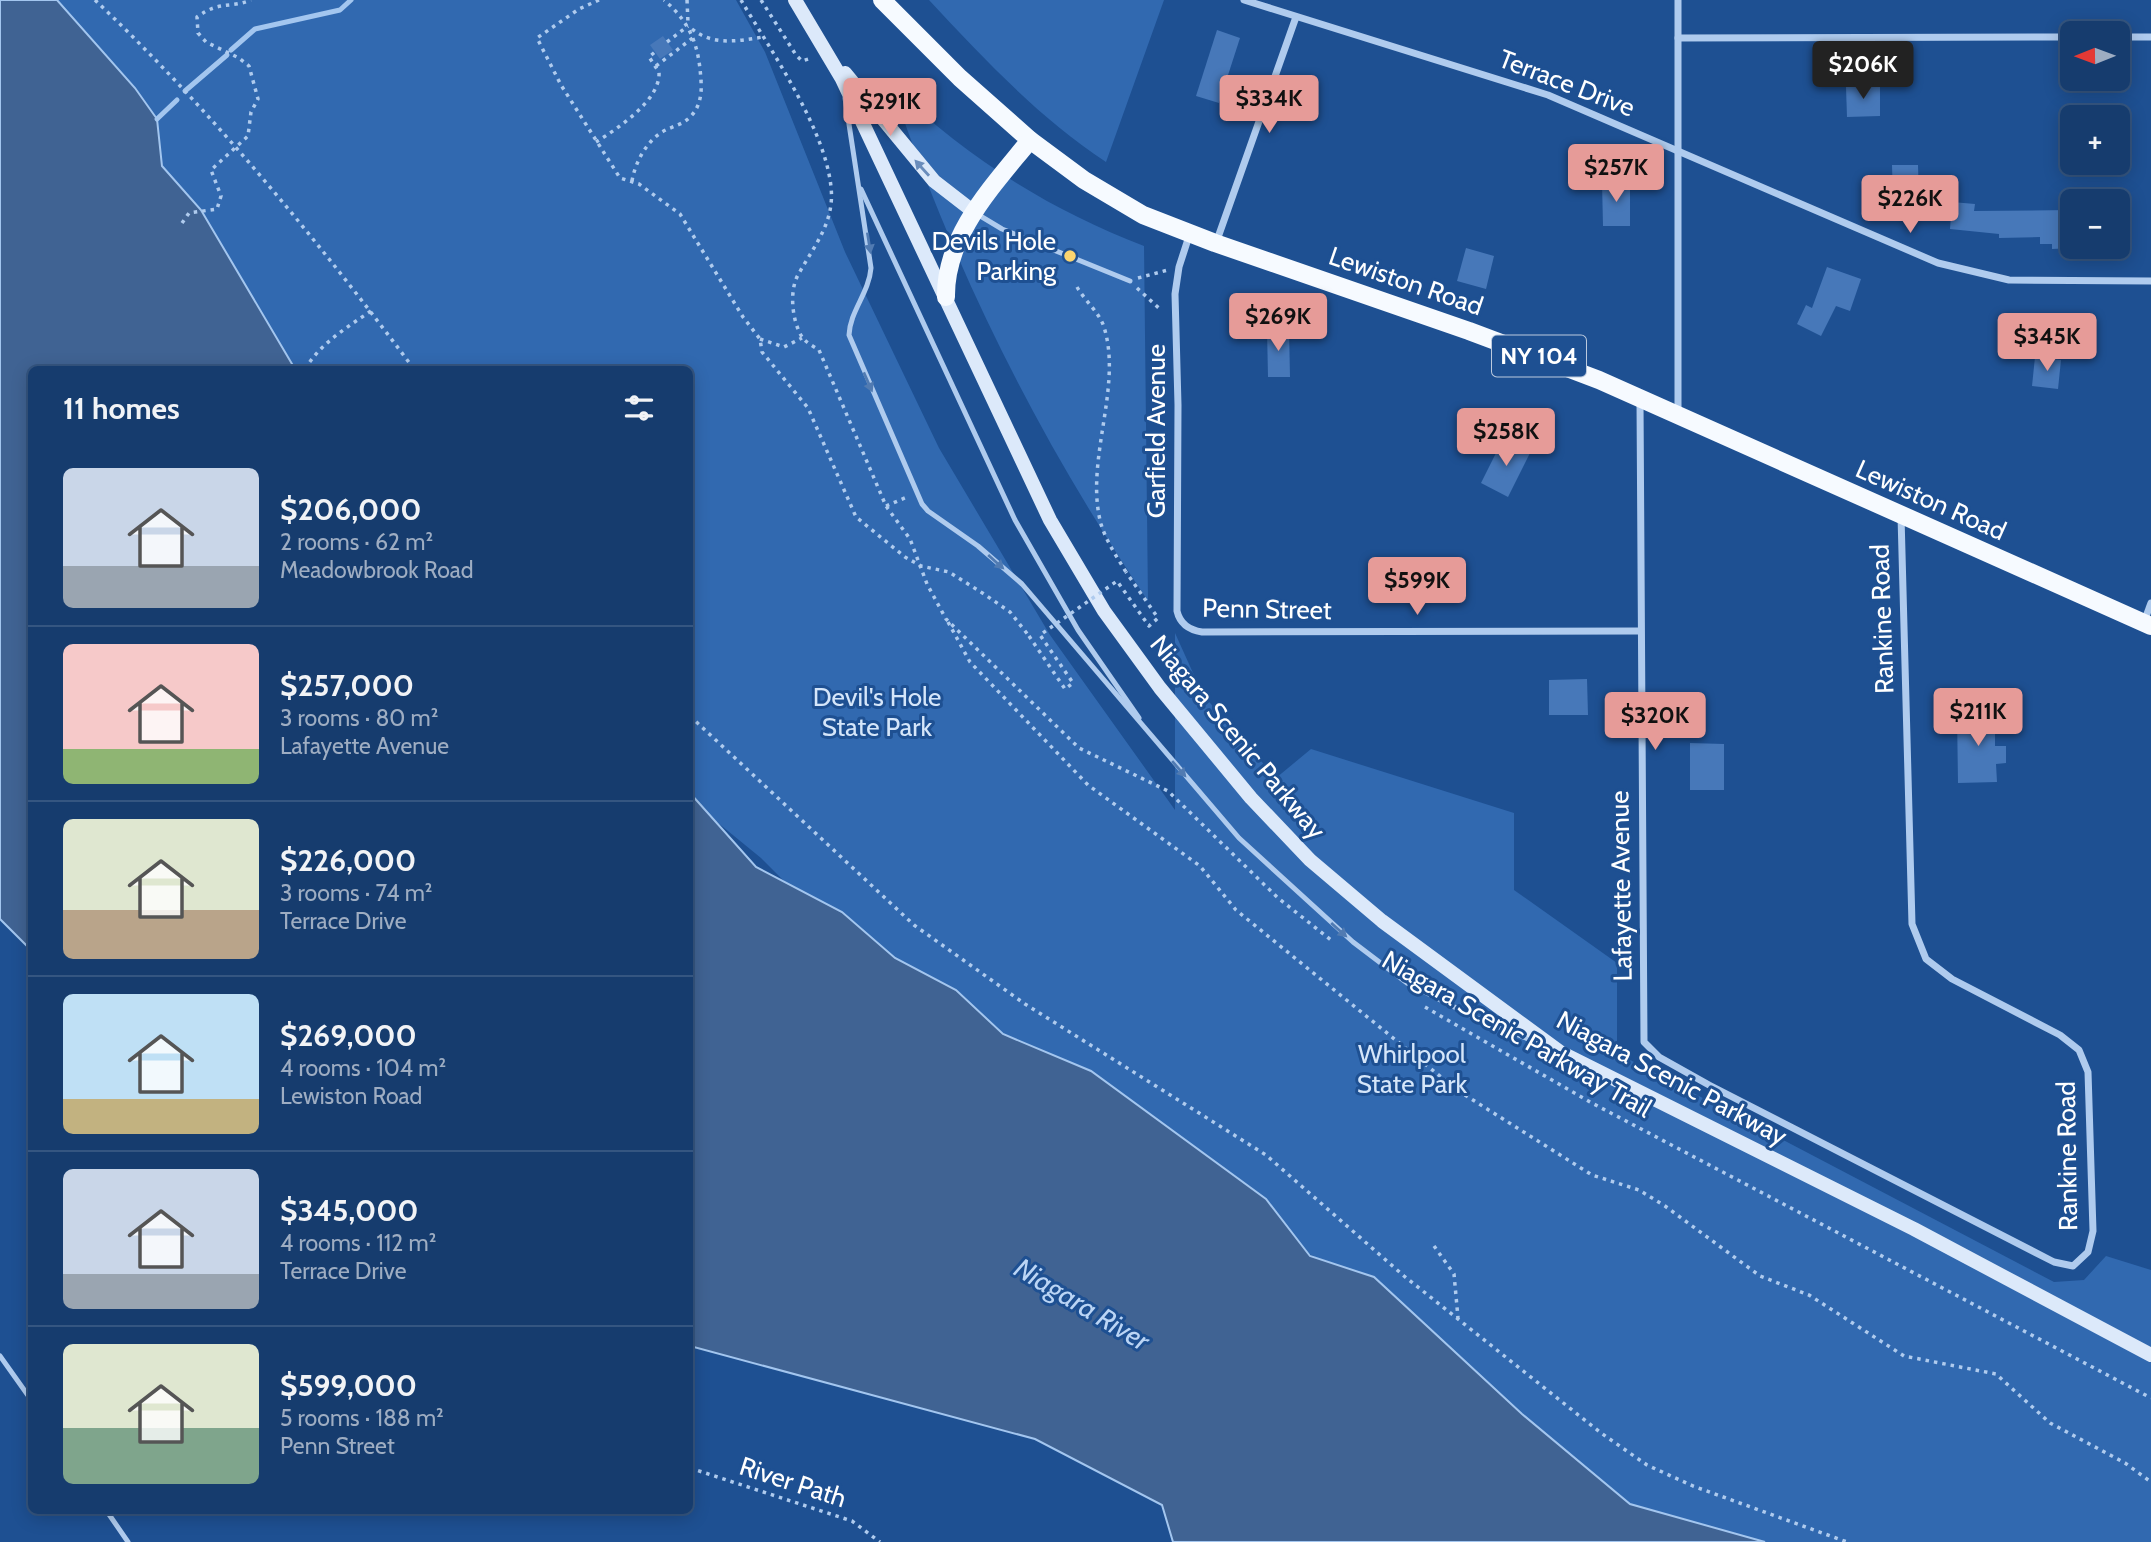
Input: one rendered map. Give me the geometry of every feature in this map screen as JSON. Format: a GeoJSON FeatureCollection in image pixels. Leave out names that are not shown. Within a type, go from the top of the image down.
{"type":"FeatureCollection","features":[{"type":"Feature","properties":{"kind":"main road","name":"Niagara Scenic Parkway"},"geometry":{"type":"LineString","coordinates":[[795,0],[842,79],[1051,520],[1104,611],[1160,688],[1251,798],[1310,860],[1382,921],[1560,1052],[1914,1229],[2151,1355]]}},
{"type":"Feature","properties":{"kind":"main road","name":"Lewiston Road"},"geometry":{"type":"LineString","coordinates":[[882,0],[960,78],[1030,140],[1116,200],[1215,243],[1504,343],[1640,398],[2147,624]]}},
{"type":"Feature","properties":{"kind":"main road"},"geometry":{"type":"LineString","coordinates":[[826,49],[924,170],[944,190],[974,212]]}},
{"type":"Feature","properties":{"kind":"main road"},"geometry":{"type":"LineString","coordinates":[[946,297],[948,266],[974,212],[1030,140]]}},
{"type":"Feature","properties":{"kind":"street","name":"Terrace Drive"},"geometry":{"type":"LineString","coordinates":[[1244,0],[1528,88],[1938,262],[2009,280],[2151,281]]}},
{"type":"Feature","properties":{"kind":"street"},"geometry":{"type":"LineString","coordinates":[[1678,0],[1678,415]]}},
{"type":"Feature","properties":{"kind":"street"},"geometry":{"type":"LineString","coordinates":[[1215,243],[1296,17]]}},
{"type":"Feature","properties":{"kind":"street"},"geometry":{"type":"LineString","coordinates":[[1678,38],[2060,37]]}},
{"type":"Feature","properties":{"kind":"street"},"geometry":{"type":"LineString","coordinates":[[2130,37],[2151,37]]}},
{"type":"Feature","properties":{"kind":"street","name":"Garfield Avenue"},"geometry":{"type":"LineString","coordinates":[[1187,627],[1177,611],[1175,283],[1190,233]]}},
{"type":"Feature","properties":{"kind":"street","name":"Lafayette Avenue"},"geometry":{"type":"LineString","coordinates":[[1640,398],[1644,1042],[1659,1057],[1709,1085]]}},
{"type":"Feature","properties":{"kind":"street","name":"Rankine Road"},"geometry":{"type":"LineString","coordinates":[[1709,1085],[2054,1262],[2073,1265],[2088,1252],[2093,1231],[2088,1072],[2079,1050],[2060,1034],[1952,979],[1926,959],[1912,924],[1901,515]]}},
{"type":"Feature","properties":{"kind":"street"},"geometry":{"type":"LineString","coordinates":[[2147,624],[2151,603]]}},
{"type":"Feature","properties":{"kind":"street","name":"Penn Street"},"geometry":{"type":"LineString","coordinates":[[1187,627],[1202,632],[1640,631]]}},
{"type":"Feature","properties":{"kind":"lane"},"geometry":{"type":"LineString","coordinates":[[842,79],[871,268],[866,293],[852,318],[849,335],[917,492],[928,511],[978,546],[1021,584],[1239,838],[1353,942],[1407,983],[1474,1017],[1560,1052]]}},
{"type":"Feature","properties":{"kind":"lane"},"geometry":{"type":"LineString","coordinates":[[859,183],[1016,520],[1078,629],[1156,743]]}},
{"type":"Feature","properties":{"kind":"lane"},"geometry":{"type":"LineString","coordinates":[[974,212],[1002,229],[1130,281]]}},
{"type":"Feature","properties":{"kind":"lane"},"geometry":{"type":"LineString","coordinates":[[0,1356],[28,1396]]}},
{"type":"Feature","properties":{"kind":"lane"},"geometry":{"type":"LineString","coordinates":[[109,1514],[128,1542]]}},
{"type":"Feature","properties":{"kind":"path"},"geometry":{"type":"LineString","coordinates":[[95,0],[234,147],[298,220],[412,366]]}},
{"type":"Feature","properties":{"kind":"path"},"geometry":{"type":"LineString","coordinates":[[182,223],[189,213],[216,209],[221,196],[211,170],[248,136],[251,112],[258,99],[249,66],[239,58],[206,42],[198,33],[197,17],[209,5],[251,0]]}},
{"type":"Feature","properties":{"kind":"path"},"geometry":{"type":"LineString","coordinates":[[599,0],[579,9],[537,38],[561,85],[620,178],[632,181],[680,214],[743,317],[760,339],[762,352],[808,408],[856,517],[905,557],[921,566],[949,572],[1010,612],[1066,689],[1073,683],[1040,635],[1117,581],[1149,626],[1158,618],[1106,537],[1099,509],[1099,457],[1109,359],[1103,324],[1077,287]]}},
{"type":"Feature","properties":{"kind":"path"},"geometry":{"type":"LineString","coordinates":[[632,181],[636,165],[647,146],[663,132],[691,117],[696,109],[701,86],[699,51],[694,37],[678,12],[664,0]]}},
{"type":"Feature","properties":{"kind":"path"},"geometry":{"type":"LineString","coordinates":[[687,0],[688,26],[699,35],[717,41],[763,37]]}},
{"type":"Feature","properties":{"kind":"path"},"geometry":{"type":"LineString","coordinates":[[741,0],[808,116],[823,153],[831,188],[825,228],[812,256],[797,277],[795,286],[794,314],[802,338],[818,349],[886,506],[911,539],[927,584],[970,662],[1088,785],[1200,866],[1236,910],[1457,1090],[1592,1175],[1639,1190],[1760,1276],[1809,1295],[1904,1356],[1996,1374],[2050,1423],[2125,1463],[2151,1482]]}},
{"type":"Feature","properties":{"kind":"path"},"geometry":{"type":"LineString","coordinates":[[761,0],[802,61],[826,49]]}},
{"type":"Feature","properties":{"kind":"path"},"geometry":{"type":"LineString","coordinates":[[667,42],[688,26]]}},
{"type":"Feature","properties":{"kind":"path"},"geometry":{"type":"LineString","coordinates":[[656,66],[694,37]]}},
{"type":"Feature","properties":{"kind":"path"},"geometry":{"type":"LineString","coordinates":[[596,142],[618,128],[645,103],[660,79],[656,66],[649,57],[655,52]]}},
{"type":"Feature","properties":{"kind":"path"},"geometry":{"type":"LineString","coordinates":[[1130,281],[1179,267]]}},
{"type":"Feature","properties":{"kind":"path"},"geometry":{"type":"LineString","coordinates":[[1130,281],[1176,325]]}},
{"type":"Feature","properties":{"kind":"path"},"geometry":{"type":"LineString","coordinates":[[307,366],[314,355],[335,335],[371,311]]}},
{"type":"Feature","properties":{"kind":"path"},"geometry":{"type":"LineString","coordinates":[[760,339],[784,347],[802,338]]}},
{"type":"Feature","properties":{"kind":"path"},"geometry":{"type":"LineString","coordinates":[[886,506],[917,492]]}},
{"type":"Feature","properties":{"kind":"path"},"geometry":{"type":"LineString","coordinates":[[946,619],[1079,748],[1168,791],[1278,898],[1338,945]]}},
{"type":"Feature","properties":{"kind":"path"},"geometry":{"type":"LineString","coordinates":[[693,719],[914,925],[1026,1004],[1266,1155],[1404,1276],[1601,1433],[1647,1465],[1693,1486],[1847,1542]]}},
{"type":"Feature","properties":{"kind":"path","name":"Niagara Scenic Parkway Trail"},"geometry":{"type":"LineString","coordinates":[[1422,1006],[1590,1102],[2151,1398]]}},
{"type":"Feature","properties":{"kind":"path"},"geometry":{"type":"LineString","coordinates":[[1434,1246],[1454,1274],[1458,1318]]}},
{"type":"Feature","properties":{"kind":"path","name":"River Path"},"geometry":{"type":"LineString","coordinates":[[693,1469],[852,1521],[880,1542]]}},
{"type":"Feature","properties":{"kind":"green space"},"geometry":{"type":"Polygon","coordinates":[[[53,0],[736,0],[765,52],[845,252],[939,448],[1050,635],[1175,810],[1175,633],[1203,695],[1276,778],[1311,749],[1514,813],[1514,890],[1617,963],[1617,1053],[2054,1282],[2084,1280],[2106,1256],[2151,1270],[2151,1542],[1744,1542],[1648,1520],[1362,1281],[1286,1242],[802,899],[761,858],[693,802],[693,366],[263,366],[53,0]]]}},
{"type":"Feature","properties":{"kind":"green space"},"geometry":{"type":"Polygon","coordinates":[[[929,0],[1164,0],[1106,162],[1035,107],[929,0]]]}},
{"type":"Feature","properties":{"kind":"green space"},"geometry":{"type":"Polygon","coordinates":[[[892,86],[949,136],[1010,179],[1075,215],[1144,246],[1148,601],[1070,478],[1002,352],[943,222],[892,86]]]}},
{"type":"Feature","properties":{"kind":"water"},"geometry":{"type":"Polygon","coordinates":[[[0,0],[57,0],[135,88],[157,119],[162,166],[201,210],[293,366],[28,366],[28,947],[0,919],[0,0]]]}},
{"type":"Feature","properties":{"kind":"water","name":"Niagara River"},"geometry":{"type":"Polygon","coordinates":[[[693,796],[756,867],[842,912],[895,958],[956,990],[1003,1034],[1091,1071],[1266,1199],[1310,1256],[1374,1277],[1522,1414],[1630,1504],[1765,1542],[1173,1542],[1162,1505],[1035,1439],[693,1347],[693,796]]]}},
{"type":"Feature","properties":{"kind":"building"},"geometry":{"type":"Polygon","coordinates":[[[1217,30],[1240,38],[1219,103],[1196,96],[1217,30]]]}},
{"type":"Feature","properties":{"kind":"building"},"geometry":{"type":"Polygon","coordinates":[[[663,36],[673,50],[660,59],[650,45],[663,36]]]}},
{"type":"Feature","properties":{"kind":"building"},"geometry":{"type":"Polygon","coordinates":[[[1880,86],[1880,116],[1847,117],[1846,87],[1880,86]]]}},
{"type":"Feature","properties":{"kind":"building"},"geometry":{"type":"Polygon","coordinates":[[[1892,165],[1918,165],[1919,199],[1893,199],[1892,165]]]}},
{"type":"Feature","properties":{"kind":"building"},"geometry":{"type":"Polygon","coordinates":[[[1630,181],[1630,226],[1603,226],[1602,182],[1630,181]]]}},
{"type":"Feature","properties":{"kind":"building"},"geometry":{"type":"Polygon","coordinates":[[[1952,202],[1975,204],[1974,211],[2060,210],[2060,249],[2052,249],[2052,244],[2040,244],[2040,237],[1999,238],[1999,234],[1950,229],[1952,202]]]}},
{"type":"Feature","properties":{"kind":"building"},"geometry":{"type":"Polygon","coordinates":[[[1466,248],[1494,256],[1486,289],[1457,281],[1466,248]]]}},
{"type":"Feature","properties":{"kind":"building"},"geometry":{"type":"Polygon","coordinates":[[[1827,267],[1861,279],[1850,311],[1836,306],[1821,336],[1797,324],[1806,305],[1812,308],[1827,267]]]}},
{"type":"Feature","properties":{"kind":"building"},"geometry":{"type":"Polygon","coordinates":[[[1267,329],[1289,329],[1290,377],[1268,377],[1267,329]]]}},
{"type":"Feature","properties":{"kind":"building"},"geometry":{"type":"Polygon","coordinates":[[[2035,357],[2061,360],[2058,389],[2032,386],[2035,357]]]}},
{"type":"Feature","properties":{"kind":"building"},"geometry":{"type":"Polygon","coordinates":[[[1503,439],[1530,453],[1508,497],[1481,483],[1503,439]]]}},
{"type":"Feature","properties":{"kind":"building"},"geometry":{"type":"Polygon","coordinates":[[[1587,679],[1588,715],[1549,715],[1549,680],[1587,679]]]}},
{"type":"Feature","properties":{"kind":"building"},"geometry":{"type":"Polygon","coordinates":[[[1995,712],[1995,746],[2006,746],[2006,763],[1996,764],[1997,782],[1958,783],[1957,713],[1995,712]]]}},
{"type":"Feature","properties":{"kind":"building"},"geometry":{"type":"Polygon","coordinates":[[[1690,743],[1724,744],[1724,790],[1690,790],[1690,743]]]}},
{"type":"Feature","properties":{"kind":"waterway"},"geometry":{"type":"LineString","coordinates":[[231,50],[255,29],[340,10],[351,0]]}},
{"type":"Feature","properties":{"kind":"waterway"},"geometry":{"type":"LineString","coordinates":[[185,91],[227,55]]}},
{"type":"Feature","properties":{"kind":"waterway"},"geometry":{"type":"LineString","coordinates":[[157,119],[177,100]]}},
{"type":"Feature","properties":{"kind":"place","name":"Devils Hole Parking"},"geometry":{"type":"Point","coordinates":[1070,256]}},
{"type":"Feature","properties":{"kind":"park label","name":"Devil's Hole State Park"},"geometry":{"type":"Point","coordinates":[877,712]}},
{"type":"Feature","properties":{"kind":"park label","name":"Whirlpool State Park"},"geometry":{"type":"Point","coordinates":[1412,1069]}}]}
